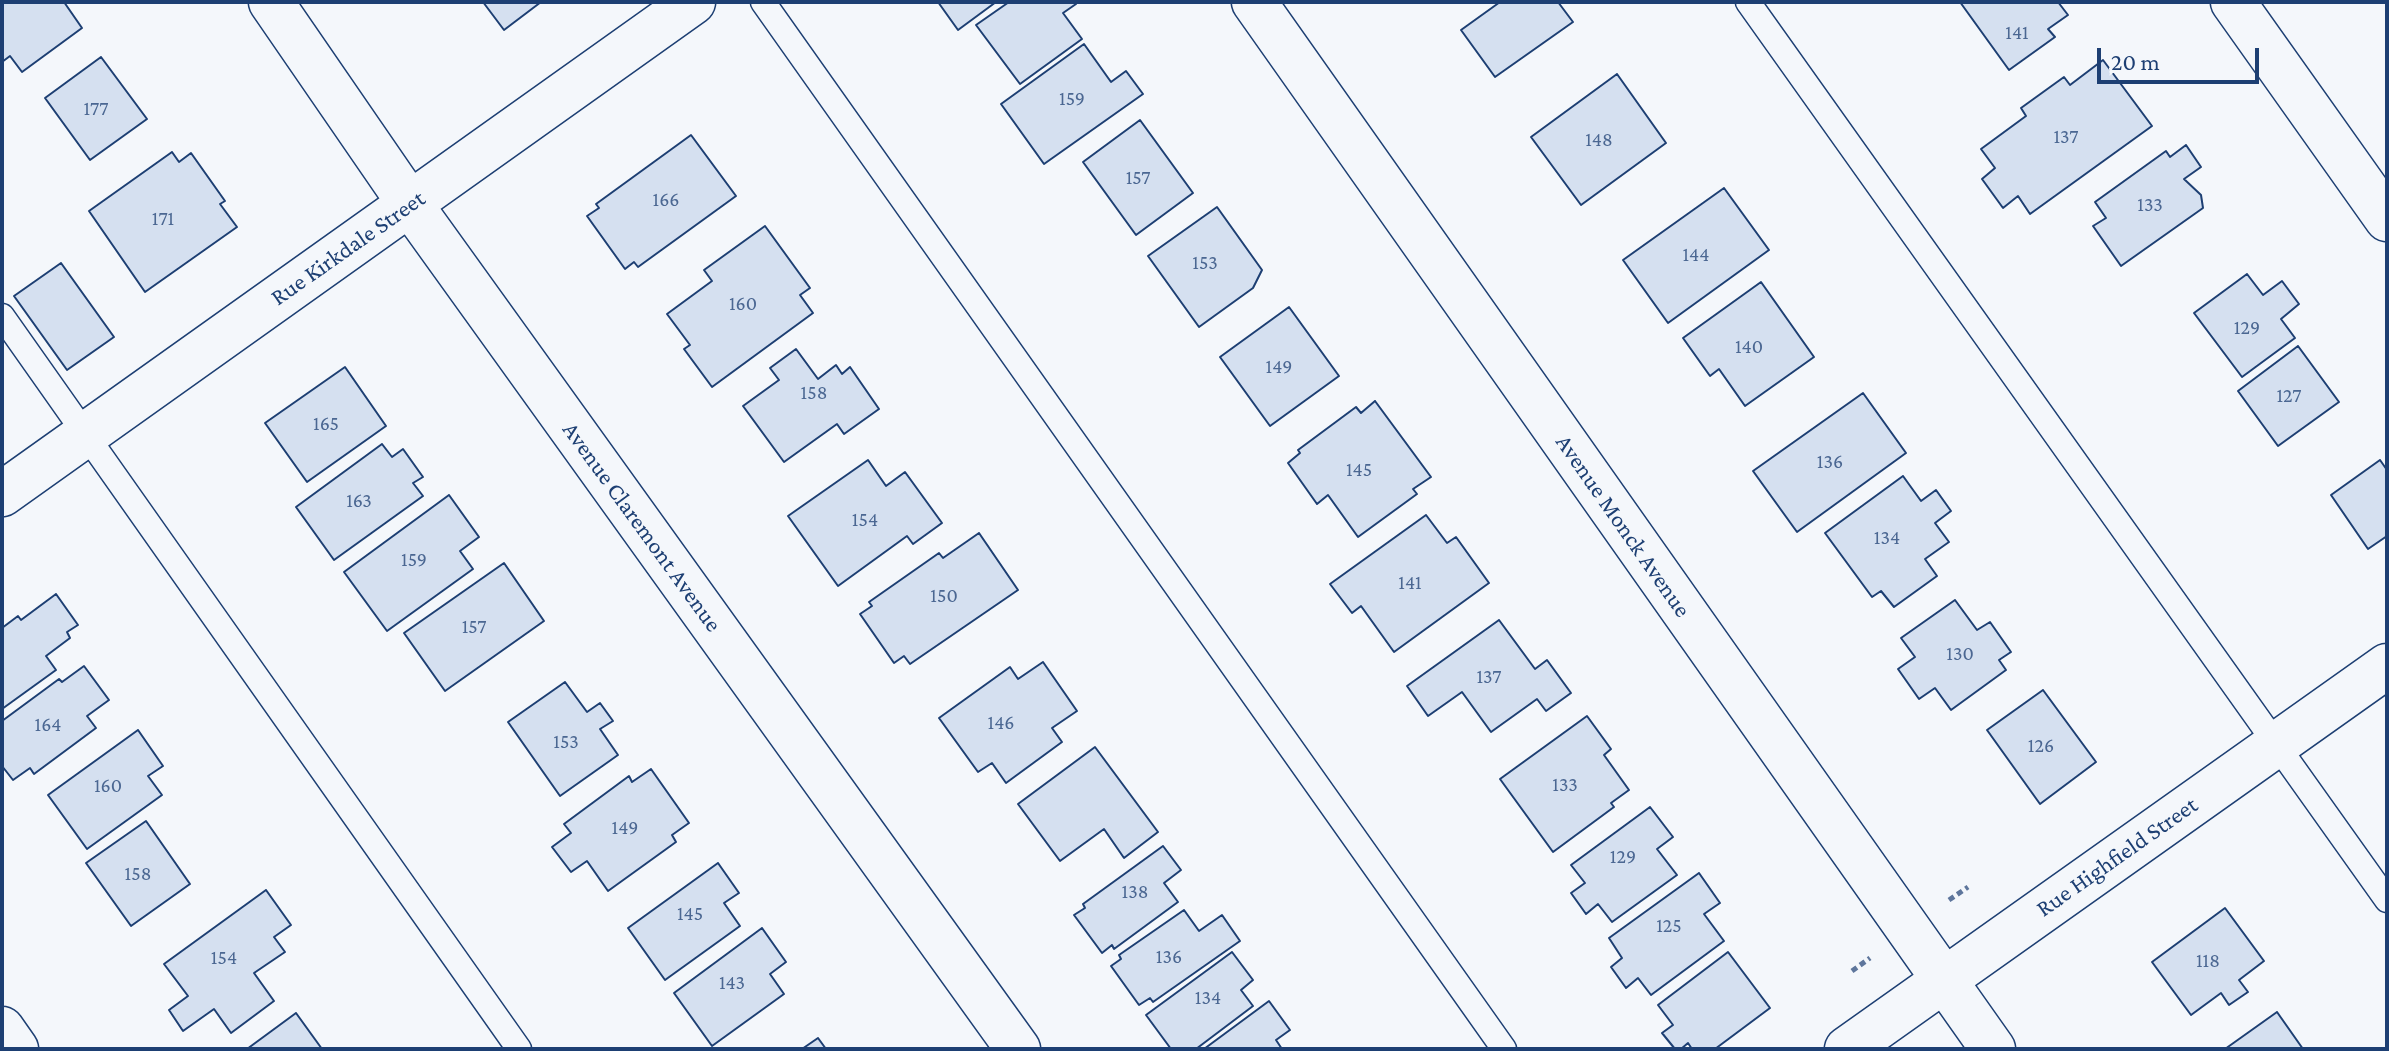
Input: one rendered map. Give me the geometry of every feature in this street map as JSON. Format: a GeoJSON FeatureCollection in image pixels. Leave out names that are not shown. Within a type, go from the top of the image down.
{"type":"FeatureCollection","features":[{"type":"Feature","properties":{"kind":"street","name":"Avenue Claremont Avenue"},"geometry":{"type":"LineString","coordinates":[[271,2],[410,204],[1018,1049]]}},
{"type":"Feature","properties":{"kind":"street","name":"Rue Kirkdale Street"},"geometry":{"type":"LineString","coordinates":[[2,494],[693,2]]}},
{"type":"Feature","properties":{"kind":"street","name":"Avenue Monck Avenue"},"geometry":{"type":"LineString","coordinates":[[1254,2],[1993,1049]]}},
{"type":"Feature","properties":{"kind":"street"},"geometry":{"type":"LineString","coordinates":[[2233,2],[2387,219]]}},
{"type":"Feature","properties":{"kind":"street","name":"Rue Highfield Street"},"geometry":{"type":"LineString","coordinates":[[1847,1049],[2387,666]]}},
{"type":"Feature","properties":{"kind":"street"},"geometry":{"type":"LineString","coordinates":[[2,1029],[16,1049]]}},
{"type":"Feature","properties":{"kind":"lane"},"geometry":{"type":"LineString","coordinates":[[763,2],[1504,1049]]}},
{"type":"Feature","properties":{"kind":"lane"},"geometry":{"type":"LineString","coordinates":[[1748,2],[2387,900]]}},
{"type":"Feature","properties":{"kind":"lane"},"geometry":{"type":"LineString","coordinates":[[2,316],[519,1049]]}},
{"type":"Feature","properties":{"kind":"building"},"geometry":{"type":"Polygon","coordinates":[[[2,2],[64,2],[82,28],[22,72],[10,56],[2,62],[2,2]]]}},
{"type":"Feature","properties":{"kind":"building"},"geometry":{"type":"Polygon","coordinates":[[[483,2],[541,2],[504,30],[483,2]]]}},
{"type":"Feature","properties":{"kind":"building"},"geometry":{"type":"Polygon","coordinates":[[[938,2],[996,2],[958,30],[938,2]]]}},
{"type":"Feature","properties":{"kind":"building"},"geometry":{"type":"Polygon","coordinates":[[[1009,2],[1074,2],[1076,4],[1063,13],[1082,39],[1020,84],[976,25],[1009,2]]]}},
{"type":"Feature","properties":{"kind":"building"},"geometry":{"type":"Polygon","coordinates":[[[1500,2],[1558,2],[1573,22],[1495,77],[1461,30],[1500,2]]]}},
{"type":"Feature","properties":{"kind":"building"},"geometry":{"type":"Polygon","coordinates":[[[1960,2],[2058,2],[2068,15],[2048,29],[2055,37],[2009,70],[1960,2]]]}},
{"type":"Feature","properties":{"kind":"building"},"geometry":{"type":"Polygon","coordinates":[[[1084,44],[1111,82],[1126,71],[1143,94],[1044,164],[1001,104],[1084,44]]]}},
{"type":"Feature","properties":{"kind":"building"},"geometry":{"type":"Polygon","coordinates":[[[101,57],[147,119],[90,160],[45,98],[101,57]]]}},
{"type":"Feature","properties":{"kind":"building"},"geometry":{"type":"Polygon","coordinates":[[[2103,60],[2152,126],[2030,214],[2018,196],[2003,208],[1982,179],[1995,168],[1981,149],[2026,116],[2021,108],[2064,77],[2070,85],[2103,60]]]}},
{"type":"Feature","properties":{"kind":"building"},"geometry":{"type":"Polygon","coordinates":[[[1617,74],[1666,143],[1581,205],[1531,137],[1617,74]]]}},
{"type":"Feature","properties":{"kind":"building"},"geometry":{"type":"Polygon","coordinates":[[[1140,120],[1193,193],[1136,235],[1083,162],[1140,120]]]}},
{"type":"Feature","properties":{"kind":"building"},"geometry":{"type":"Polygon","coordinates":[[[691,135],[736,196],[638,267],[634,262],[625,269],[587,216],[599,208],[596,204],[691,135]]]}},
{"type":"Feature","properties":{"kind":"building"},"geometry":{"type":"Polygon","coordinates":[[[2186,145],[2201,167],[2184,179],[2201,195],[2203,208],[2121,266],[2093,226],[2106,218],[2095,202],[2166,151],[2170,157],[2186,145]]]}},
{"type":"Feature","properties":{"kind":"building"},"geometry":{"type":"Polygon","coordinates":[[[172,152],[179,162],[191,153],[225,201],[220,204],[237,227],[145,292],[89,211],[172,152]]]}},
{"type":"Feature","properties":{"kind":"building"},"geometry":{"type":"Polygon","coordinates":[[[1724,188],[1769,250],[1668,323],[1623,260],[1724,188]]]}},
{"type":"Feature","properties":{"kind":"building"},"geometry":{"type":"Polygon","coordinates":[[[1217,207],[1262,270],[1253,288],[1199,327],[1148,256],[1217,207]]]}},
{"type":"Feature","properties":{"kind":"building"},"geometry":{"type":"Polygon","coordinates":[[[765,226],[810,288],[800,295],[813,313],[712,387],[684,349],[690,345],[667,314],[712,281],[704,270],[765,226]]]}},
{"type":"Feature","properties":{"kind":"building"},"geometry":{"type":"Polygon","coordinates":[[[61,263],[114,337],[67,370],[14,296],[61,263]]]}},
{"type":"Feature","properties":{"kind":"building"},"geometry":{"type":"Polygon","coordinates":[[[2247,274],[2263,295],[2282,281],[2299,304],[2281,319],[2295,338],[2242,377],[2194,313],[2247,274]]]}},
{"type":"Feature","properties":{"kind":"building"},"geometry":{"type":"Polygon","coordinates":[[[1761,282],[1814,357],[1745,406],[1719,369],[1710,376],[1683,338],[1761,282]]]}},
{"type":"Feature","properties":{"kind":"building"},"geometry":{"type":"Polygon","coordinates":[[[1289,307],[1339,376],[1270,426],[1220,357],[1289,307]]]}},
{"type":"Feature","properties":{"kind":"building"},"geometry":{"type":"Polygon","coordinates":[[[2298,346],[2339,402],[2278,446],[2238,391],[2298,346]]]}},
{"type":"Feature","properties":{"kind":"building"},"geometry":{"type":"Polygon","coordinates":[[[796,349],[818,379],[836,365],[842,374],[850,367],[879,409],[844,434],[837,424],[784,462],[743,406],[779,380],[770,368],[796,349]]]}},
{"type":"Feature","properties":{"kind":"building"},"geometry":{"type":"Polygon","coordinates":[[[345,367],[386,426],[307,482],[265,423],[345,367]]]}},
{"type":"Feature","properties":{"kind":"building"},"geometry":{"type":"Polygon","coordinates":[[[1863,393],[1906,453],[1797,532],[1753,471],[1863,393]]]}},
{"type":"Feature","properties":{"kind":"building"},"geometry":{"type":"Polygon","coordinates":[[[1375,401],[1431,477],[1413,489],[1417,494],[1358,537],[1328,495],[1317,504],[1288,463],[1300,453],[1298,450],[1356,407],[1361,413],[1375,401]]]}},
{"type":"Feature","properties":{"kind":"building"},"geometry":{"type":"Polygon","coordinates":[[[382,444],[392,457],[403,449],[423,477],[413,483],[423,496],[334,560],[296,507],[382,444]]]}},
{"type":"Feature","properties":{"kind":"building"},"geometry":{"type":"Polygon","coordinates":[[[868,460],[886,486],[905,472],[942,523],[913,544],[907,536],[838,586],[788,516],[868,460]]]}},
{"type":"Feature","properties":{"kind":"building"},"geometry":{"type":"Polygon","coordinates":[[[2380,460],[2387,470],[2387,536],[2368,549],[2331,495],[2380,460]]]}},
{"type":"Feature","properties":{"kind":"building"},"geometry":{"type":"Polygon","coordinates":[[[1903,476],[1921,501],[1936,490],[1951,511],[1935,523],[1949,542],[1925,559],[1937,576],[1894,607],[1881,591],[1872,597],[1825,533],[1903,476]]]}},
{"type":"Feature","properties":{"kind":"building"},"geometry":{"type":"Polygon","coordinates":[[[449,495],[479,537],[460,551],[473,569],[387,631],[344,572],[449,495]]]}},
{"type":"Feature","properties":{"kind":"building"},"geometry":{"type":"Polygon","coordinates":[[[1426,515],[1447,543],[1456,537],[1489,583],[1394,652],[1361,606],[1352,613],[1330,584],[1426,515]]]}},
{"type":"Feature","properties":{"kind":"building"},"geometry":{"type":"Polygon","coordinates":[[[979,533],[1018,590],[910,664],[904,656],[894,663],[860,614],[872,606],[869,602],[939,553],[943,558],[979,533]]]}},
{"type":"Feature","properties":{"kind":"building"},"geometry":{"type":"Polygon","coordinates":[[[504,563],[544,621],[445,691],[404,633],[504,563]]]}},
{"type":"Feature","properties":{"kind":"building"},"geometry":{"type":"Polygon","coordinates":[[[56,594],[78,625],[67,632],[70,638],[46,656],[56,670],[2,709],[2,628],[18,616],[21,620],[56,594]]]}},
{"type":"Feature","properties":{"kind":"building"},"geometry":{"type":"Polygon","coordinates":[[[1955,600],[1977,630],[1990,622],[2011,652],[1999,660],[2006,670],[1951,710],[1935,688],[1919,699],[1898,669],[1915,657],[1901,638],[1955,600]]]}},
{"type":"Feature","properties":{"kind":"building"},"geometry":{"type":"Polygon","coordinates":[[[1499,620],[1535,669],[1547,660],[1571,693],[1546,711],[1537,699],[1491,732],[1462,692],[1428,716],[1407,686],[1499,620]]]}},
{"type":"Feature","properties":{"kind":"building"},"geometry":{"type":"Polygon","coordinates":[[[1043,662],[1077,711],[1052,728],[1062,742],[1006,783],[992,763],[978,772],[939,718],[1010,667],[1018,679],[1043,662]]]}},
{"type":"Feature","properties":{"kind":"building"},"geometry":{"type":"Polygon","coordinates":[[[84,666],[109,700],[87,716],[96,728],[34,774],[30,768],[13,780],[2,766],[2,721],[59,679],[62,682],[84,666]]]}},
{"type":"Feature","properties":{"kind":"building"},"geometry":{"type":"Polygon","coordinates":[[[565,682],[587,712],[600,703],[613,721],[600,729],[618,755],[560,796],[508,722],[565,682]]]}},
{"type":"Feature","properties":{"kind":"building"},"geometry":{"type":"Polygon","coordinates":[[[2043,690],[2096,762],[2040,804],[1987,730],[2043,690]]]}},
{"type":"Feature","properties":{"kind":"building"},"geometry":{"type":"Polygon","coordinates":[[[1587,716],[1611,749],[1604,755],[1629,790],[1611,803],[1614,807],[1553,852],[1500,779],[1587,716]]]}},
{"type":"Feature","properties":{"kind":"building"},"geometry":{"type":"Polygon","coordinates":[[[138,730],[163,766],[148,776],[162,795],[87,849],[48,795],[138,730]]]}},
{"type":"Feature","properties":{"kind":"building"},"geometry":{"type":"Polygon","coordinates":[[[1095,747],[1158,832],[1124,858],[1104,829],[1060,861],[1018,804],[1095,747]]]}},
{"type":"Feature","properties":{"kind":"building"},"geometry":{"type":"Polygon","coordinates":[[[651,769],[689,823],[672,835],[676,842],[608,891],[587,861],[571,872],[552,847],[571,833],[564,824],[629,776],[632,782],[651,769]]]}},
{"type":"Feature","properties":{"kind":"building"},"geometry":{"type":"Polygon","coordinates":[[[1650,807],[1673,837],[1657,849],[1677,875],[1612,922],[1598,904],[1586,914],[1571,893],[1585,883],[1571,865],[1650,807]]]}},
{"type":"Feature","properties":{"kind":"building"},"geometry":{"type":"Polygon","coordinates":[[[146,821],[190,884],[131,926],[86,863],[146,821]]]}},
{"type":"Feature","properties":{"kind":"building"},"geometry":{"type":"Polygon","coordinates":[[[1163,846],[1181,870],[1164,883],[1178,902],[1114,949],[1112,945],[1102,953],[1074,915],[1085,908],[1083,904],[1163,846]]]}},
{"type":"Feature","properties":{"kind":"building"},"geometry":{"type":"Polygon","coordinates":[[[718,863],[739,893],[724,903],[740,926],[665,980],[628,928],[718,863]]]}},
{"type":"Feature","properties":{"kind":"building"},"geometry":{"type":"Polygon","coordinates":[[[1699,873],[1720,903],[1704,914],[1724,941],[1651,995],[1638,978],[1626,988],[1611,967],[1622,958],[1609,938],[1699,873]]]}},
{"type":"Feature","properties":{"kind":"building"},"geometry":{"type":"Polygon","coordinates":[[[266,890],[291,925],[274,937],[285,952],[254,973],[274,1001],[231,1033],[214,1009],[183,1031],[169,1010],[188,996],[164,964],[266,890]]]}},
{"type":"Feature","properties":{"kind":"building"},"geometry":{"type":"Polygon","coordinates":[[[2225,908],[2264,961],[2239,980],[2248,992],[2229,1005],[2221,993],[2191,1015],[2152,962],[2225,908]]]}},
{"type":"Feature","properties":{"kind":"building"},"geometry":{"type":"Polygon","coordinates":[[[1184,910],[1199,931],[1222,915],[1240,941],[1153,1002],[1150,998],[1139,1005],[1111,966],[1121,959],[1119,955],[1184,910]]]}},
{"type":"Feature","properties":{"kind":"building"},"geometry":{"type":"Polygon","coordinates":[[[762,928],[786,962],[770,974],[784,994],[712,1046],[674,993],[762,928]]]}},
{"type":"Feature","properties":{"kind":"building"},"geometry":{"type":"Polygon","coordinates":[[[1232,952],[1253,980],[1241,990],[1253,1006],[1196,1049],[1171,1049],[1146,1015],[1232,952]]]}},
{"type":"Feature","properties":{"kind":"building"},"geometry":{"type":"Polygon","coordinates":[[[1728,952],[1770,1008],[1715,1049],[1692,1049],[1688,1043],[1681,1049],[1675,1049],[1662,1033],[1673,1025],[1658,1005],[1728,952]]]}},
{"type":"Feature","properties":{"kind":"building"},"geometry":{"type":"Polygon","coordinates":[[[1269,1001],[1290,1030],[1276,1040],[1282,1049],[1204,1049],[1269,1001]]]}},
{"type":"Feature","properties":{"kind":"building"},"geometry":{"type":"Polygon","coordinates":[[[2277,1012],[2303,1049],[2225,1049],[2277,1012]]]}},
{"type":"Feature","properties":{"kind":"building"},"geometry":{"type":"Polygon","coordinates":[[[296,1013],[322,1049],[247,1049],[296,1013]]]}},
{"type":"Feature","properties":{"kind":"building"},"geometry":{"type":"Polygon","coordinates":[[[818,1038],[826,1049],[802,1049],[818,1038]]]}}]}
